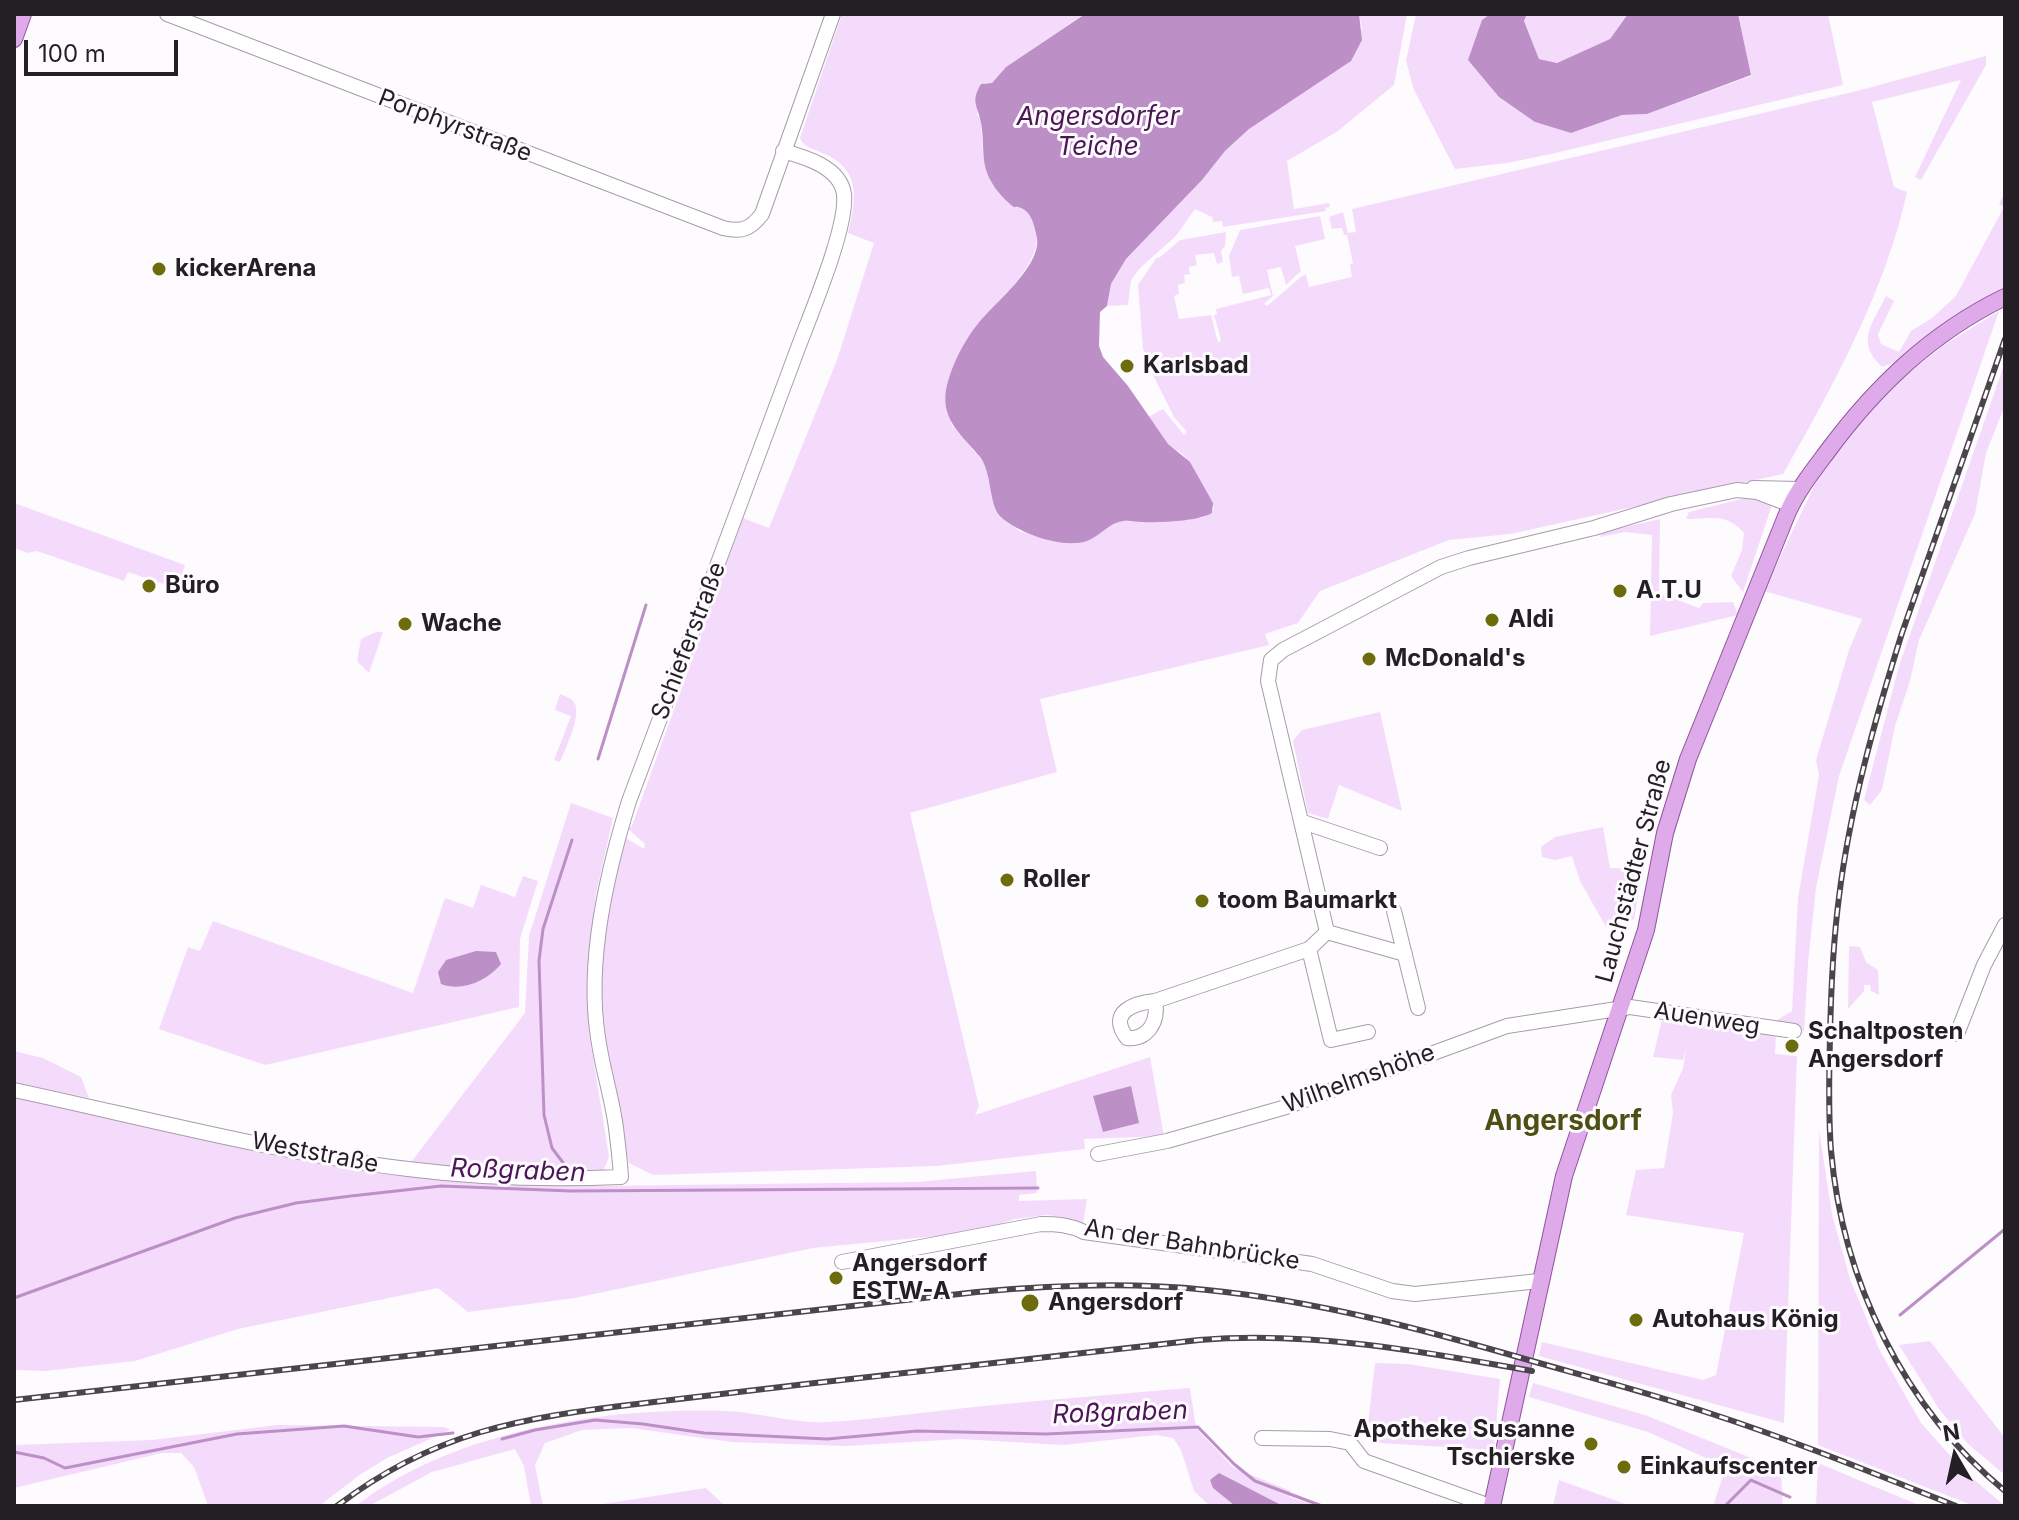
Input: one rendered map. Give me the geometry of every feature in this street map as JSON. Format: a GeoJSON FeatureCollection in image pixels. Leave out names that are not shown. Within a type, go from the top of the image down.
{"type":"FeatureCollection","features":[{"type":"Feature","properties":{"kind":"main road"},"geometry":{"type":"LineString","coordinates":[[14,39],[23,14]]}},
{"type":"Feature","properties":{"kind":"main road","name":"Lauchstädter Straße"},"geometry":{"type":"LineString","coordinates":[[1491,1506],[1539,1281],[1571,1150],[1646,930],[1665,833],[1688,759],[1791,505],[1799,489],[1846,427],[1906,362],[1956,324],[2005,297]]}},
{"type":"Feature","properties":{"kind":"street","name":"Porphyrstraße"},"geometry":{"type":"LineString","coordinates":[[167,14],[723,228],[746,230],[762,214],[783,151]]}},
{"type":"Feature","properties":{"kind":"street"},"geometry":{"type":"LineString","coordinates":[[783,151],[833,14]]}},
{"type":"Feature","properties":{"kind":"street","name":"Schieferstraße"},"geometry":{"type":"LineString","coordinates":[[621,1177],[616,1126],[597,1035],[596,994],[601,916],[615,848],[629,801],[837,239],[845,206],[844,190],[836,177],[819,164],[783,151]]}},
{"type":"Feature","properties":{"kind":"street"},"geometry":{"type":"LineString","coordinates":[[1327,932],[1268,681],[1271,660],[1283,650],[1441,567],[1594,528],[1671,504],[1770,486],[1799,489]]}},
{"type":"Feature","properties":{"kind":"street"},"geometry":{"type":"LineString","coordinates":[[1737,490],[1757,492],[1791,505]]}},
{"type":"Feature","properties":{"kind":"street"},"geometry":{"type":"LineString","coordinates":[[1303,822],[1380,848]]}},
{"type":"Feature","properties":{"kind":"street"},"geometry":{"type":"LineString","coordinates":[[1394,911],[1418,1008]]}},
{"type":"Feature","properties":{"kind":"street"},"geometry":{"type":"LineString","coordinates":[[1957,1034],[1984,965],[2005,925]]}},
{"type":"Feature","properties":{"kind":"street"},"geometry":{"type":"LineString","coordinates":[[1155,1001],[1309,949],[1327,932]]}},
{"type":"Feature","properties":{"kind":"street"},"geometry":{"type":"LineString","coordinates":[[1327,932],[1405,954]]}},
{"type":"Feature","properties":{"kind":"street"},"geometry":{"type":"LineString","coordinates":[[1309,949],[1331,1040],[1368,1032]]}},
{"type":"Feature","properties":{"kind":"street","name":"Auenweg"},"geometry":{"type":"LineString","coordinates":[[1620,1009],[1630,1007],[1794,1031]]}},
{"type":"Feature","properties":{"kind":"street","name":"Wilhelmshöhe"},"geometry":{"type":"LineString","coordinates":[[1098,1154],[1167,1141],[1286,1107],[1507,1026],[1620,1009]]}},
{"type":"Feature","properties":{"kind":"street","name":"Weststraße"},"geometry":{"type":"LineString","coordinates":[[14,1090],[363,1163],[487,1177],[621,1177]]}},
{"type":"Feature","properties":{"kind":"street","name":"An der Bahnbrücke"},"geometry":{"type":"LineString","coordinates":[[842,1262],[1041,1224],[1057,1224],[1084,1232],[1312,1264],[1392,1291],[1415,1294],[1539,1281]]}},
{"type":"Feature","properties":{"kind":"street"},"geometry":{"type":"LineString","coordinates":[[1262,1438],[1330,1439],[1350,1443],[1364,1461],[1491,1506]]}},
{"type":"Feature","properties":{"kind":"shaded area"},"geometry":{"type":"Polygon","coordinates":[[[842,14],[1084,14],[1006,67],[992,83],[984,83],[977,114],[981,121],[983,156],[1015,207],[1024,208],[1035,226],[1036,244],[1019,278],[965,343],[957,371],[951,424],[985,464],[998,515],[1021,532],[1047,539],[1088,540],[1120,521],[1201,518],[1212,513],[1214,508],[1184,455],[1168,445],[1148,417],[1163,409],[1184,435],[1187,432],[1174,417],[1143,349],[1138,285],[1157,257],[1180,240],[1226,232],[1225,246],[1221,251],[1223,262],[1217,264],[1214,253],[1195,255],[1197,265],[1189,267],[1190,274],[1184,275],[1185,283],[1178,285],[1179,294],[1174,296],[1179,319],[1211,315],[1218,343],[1221,340],[1214,315],[1217,314],[1216,309],[1271,295],[1269,288],[1243,294],[1239,276],[1232,277],[1229,256],[1240,230],[1320,216],[1325,239],[1295,246],[1301,271],[1286,285],[1281,267],[1267,270],[1273,296],[1264,304],[1267,306],[1302,276],[1306,275],[1309,287],[1352,277],[1350,265],[1353,263],[1347,235],[1344,235],[1342,228],[1332,229],[1329,217],[1343,212],[1348,233],[1356,232],[1352,209],[1857,91],[1986,56],[1986,65],[1921,180],[1915,177],[1961,80],[1872,102],[1894,187],[1907,192],[1886,265],[1856,338],[1783,474],[1510,534],[1449,540],[1320,591],[1298,623],[1265,634],[1269,645],[1040,699],[1057,772],[910,813],[979,1106],[975,1115],[1150,1057],[1164,1136],[1084,1139],[1085,1149],[937,1166],[653,1175],[629,1163],[610,1067],[602,994],[607,920],[624,837],[644,849],[645,844],[627,828],[632,826],[743,518],[769,528],[837,360],[874,243],[848,233],[854,195],[853,185],[843,166],[808,147],[800,138],[842,14]]]}},
{"type":"Feature","properties":{"kind":"shaded area"},"geometry":{"type":"Polygon","coordinates":[[[1359,14],[1407,14],[1394,85],[1338,131],[1287,161],[1294,209],[1329,203],[1330,207],[1325,208],[1326,211],[1223,227],[1222,221],[1213,222],[1212,217],[1195,209],[1176,236],[1131,280],[1128,305],[1107,306],[1111,284],[1126,259],[1202,180],[1225,151],[1249,129],[1286,103],[1362,29],[1359,14]]]}},
{"type":"Feature","properties":{"kind":"shaded area"},"geometry":{"type":"Polygon","coordinates":[[[1416,14],[1490,14],[1482,20],[1499,97],[1535,122],[1571,133],[1622,115],[1647,114],[1751,76],[1738,14],[1828,14],[1843,85],[1551,154],[1455,169],[1414,90],[1406,61],[1416,14]]]}},
{"type":"Feature","properties":{"kind":"shaded area"},"geometry":{"type":"Polygon","coordinates":[[[1527,14],[1628,14],[1610,39],[1557,63],[1539,59],[1524,21],[1527,14]]]}},
{"type":"Feature","properties":{"kind":"shaded area"},"geometry":{"type":"Polygon","coordinates":[[[2005,192],[2005,287],[1955,315],[1896,362],[1882,367],[1869,349],[1868,341],[1871,324],[1886,296],[1894,301],[1878,334],[1881,344],[1899,352],[1911,331],[1932,318],[1956,296],[2004,207],[1999,204],[2005,192]]]}},
{"type":"Feature","properties":{"kind":"shaded area"},"geometry":{"type":"Polygon","coordinates":[[[1999,311],[1839,776],[1816,888],[1804,1033],[1802,1029],[1774,1022],[1792,1011],[1798,898],[1819,775],[1816,760],[1849,650],[1862,619],[1764,591],[1816,482],[1836,450],[1875,401],[1944,345],[1999,311]]]}},
{"type":"Feature","properties":{"kind":"shaded area"},"geometry":{"type":"Polygon","coordinates":[[[2005,362],[2005,405],[1986,453],[1975,514],[1919,640],[1895,726],[1882,790],[1870,805],[1864,800],[1899,666],[2005,362]]]}},
{"type":"Feature","properties":{"kind":"shaded area"},"geometry":{"type":"Polygon","coordinates":[[[1749,497],[1764,497],[1772,505],[1743,592],[1731,576],[1742,550],[1744,533],[1724,519],[1686,519],[1689,512],[1749,497]]]}},
{"type":"Feature","properties":{"kind":"shaded area"},"geometry":{"type":"Polygon","coordinates":[[[14,503],[185,565],[178,589],[128,572],[124,581],[37,551],[28,553],[14,548],[14,503]]]}},
{"type":"Feature","properties":{"kind":"shaded area"},"geometry":{"type":"Polygon","coordinates":[[[1660,519],[1659,593],[1699,608],[1703,603],[1733,602],[1738,615],[1650,636],[1652,535],[1625,532],[1600,537],[1602,532],[1660,519]]]}},
{"type":"Feature","properties":{"kind":"shaded area"},"geometry":{"type":"Polygon","coordinates":[[[383,632],[369,673],[357,661],[361,639],[383,632]]]}},
{"type":"Feature","properties":{"kind":"shaded area"},"geometry":{"type":"Polygon","coordinates":[[[560,694],[572,700],[576,712],[573,730],[560,762],[554,760],[571,716],[555,710],[560,694]]]}},
{"type":"Feature","properties":{"kind":"shaded area"},"geometry":{"type":"Polygon","coordinates":[[[1380,712],[1402,811],[1339,785],[1328,819],[1308,813],[1293,741],[1302,730],[1380,712]]]}},
{"type":"Feature","properties":{"kind":"shaded area"},"geometry":{"type":"Polygon","coordinates":[[[571,803],[613,818],[596,894],[589,959],[589,1032],[609,1157],[597,1186],[916,1182],[1036,1171],[1037,1193],[1019,1195],[1019,1201],[1087,1199],[1083,1224],[1046,1215],[1014,1219],[979,1232],[813,1248],[575,1298],[468,1312],[438,1288],[238,1329],[135,1361],[45,1371],[14,1370],[14,1096],[402,1174],[525,1013],[529,936],[571,803]]]}},
{"type":"Feature","properties":{"kind":"shaded area"},"geometry":{"type":"Polygon","coordinates":[[[1603,827],[1610,868],[1643,869],[1634,919],[1606,927],[1580,881],[1572,856],[1555,860],[1542,857],[1541,847],[1555,837],[1603,827]]]}},
{"type":"Feature","properties":{"kind":"shaded area"},"geometry":{"type":"Polygon","coordinates":[[[523,876],[538,881],[520,939],[519,1007],[265,1065],[159,1029],[188,947],[200,951],[213,921],[413,993],[445,898],[473,908],[481,885],[515,897],[523,876]]]}},
{"type":"Feature","properties":{"kind":"shaded area"},"geometry":{"type":"Polygon","coordinates":[[[1849,946],[1860,947],[1866,962],[1878,970],[1879,995],[1871,991],[1870,985],[1864,985],[1864,991],[1848,1009],[1849,946]]]}},
{"type":"Feature","properties":{"kind":"shaded area"},"geometry":{"type":"Polygon","coordinates":[[[1692,1019],[1776,1032],[1775,1054],[1797,1056],[1784,1423],[1539,1356],[1542,1342],[1703,1380],[1716,1375],[1744,1233],[1626,1215],[1636,1170],[1664,1168],[1673,1113],[1671,1095],[1683,1068],[1686,1050],[1683,1060],[1653,1057],[1662,1020],[1690,1025],[1692,1019]]]}},
{"type":"Feature","properties":{"kind":"shaded area"},"geometry":{"type":"Polygon","coordinates":[[[14,1051],[43,1058],[81,1077],[89,1098],[14,1082],[14,1051]]]}},
{"type":"Feature","properties":{"kind":"shaded area"},"geometry":{"type":"Polygon","coordinates":[[[1819,1130],[1832,1214],[1850,1279],[1880,1351],[1921,1423],[1964,1471],[2005,1506],[1974,1506],[1818,1445],[1819,1130]]]}},
{"type":"Feature","properties":{"kind":"shaded area"},"geometry":{"type":"Polygon","coordinates":[[[1930,1341],[2005,1438],[2005,1475],[1968,1444],[1939,1409],[1899,1345],[1930,1341]]]}},
{"type":"Feature","properties":{"kind":"shaded area"},"geometry":{"type":"Polygon","coordinates":[[[1375,1363],[1408,1364],[1500,1379],[1494,1450],[1380,1443],[1367,1432],[1375,1363]]]}},
{"type":"Feature","properties":{"kind":"shaded area"},"geometry":{"type":"Polygon","coordinates":[[[1533,1383],[1645,1415],[1781,1470],[1783,1506],[1713,1506],[1726,1467],[1648,1432],[1529,1397],[1533,1383]]]}},
{"type":"Feature","properties":{"kind":"shaded area"},"geometry":{"type":"Polygon","coordinates":[[[1190,1388],[1196,1428],[1234,1468],[1291,1491],[1289,1497],[1317,1506],[1283,1506],[1254,1492],[1213,1488],[1235,1506],[1210,1506],[1194,1491],[1181,1450],[1173,1438],[1156,1435],[1064,1445],[960,1439],[847,1446],[732,1442],[631,1428],[582,1430],[545,1443],[535,1465],[543,1506],[531,1506],[524,1466],[515,1449],[432,1472],[369,1506],[356,1506],[394,1480],[437,1459],[483,1442],[581,1420],[630,1414],[725,1411],[828,1422],[1190,1388]]]}},
{"type":"Feature","properties":{"kind":"shaded area"},"geometry":{"type":"Polygon","coordinates":[[[278,1425],[445,1427],[450,1430],[387,1458],[319,1506],[208,1506],[194,1467],[181,1453],[162,1453],[14,1488],[14,1445],[152,1440],[278,1425]]]}},
{"type":"Feature","properties":{"kind":"shaded area"},"geometry":{"type":"Polygon","coordinates":[[[1818,1463],[1921,1506],[1816,1506],[1818,1463]]]}},
{"type":"Feature","properties":{"kind":"shaded area"},"geometry":{"type":"Polygon","coordinates":[[[1559,1480],[1631,1506],[1553,1506],[1559,1480]]]}},
{"type":"Feature","properties":{"kind":"shaded area"},"geometry":{"type":"Polygon","coordinates":[[[706,1488],[725,1506],[590,1506],[706,1488]]]}},
{"type":"Feature","properties":{"kind":"water","name":"Angersdorfer Teiche"},"geometry":{"type":"Polygon","coordinates":[[[1085,14],[1359,14],[1362,40],[1351,61],[1249,129],[1225,151],[1202,180],[1126,259],[1111,284],[1107,306],[1100,312],[1099,346],[1103,357],[1128,386],[1168,444],[1190,462],[1213,503],[1212,513],[1178,521],[1123,521],[1087,541],[1066,543],[1031,534],[1002,518],[994,506],[984,464],[950,419],[945,401],[951,373],[967,339],[1015,284],[1032,261],[1036,249],[1037,238],[1030,217],[1025,210],[1014,207],[1005,199],[988,174],[976,104],[978,90],[981,84],[992,83],[1006,67],[1085,14]]]}},
{"type":"Feature","properties":{"kind":"water"},"geometry":{"type":"Polygon","coordinates":[[[1490,14],[1527,14],[1524,21],[1539,59],[1557,63],[1610,39],[1628,14],[1738,14],[1751,75],[1647,114],[1622,115],[1571,133],[1535,122],[1499,97],[1468,60],[1482,20],[1490,14]]]}},
{"type":"Feature","properties":{"kind":"water"},"geometry":{"type":"Polygon","coordinates":[[[476,951],[496,952],[501,964],[489,975],[466,986],[441,984],[438,972],[446,960],[476,951]]]}},
{"type":"Feature","properties":{"kind":"water"},"geometry":{"type":"Polygon","coordinates":[[[1131,1086],[1139,1123],[1103,1132],[1093,1096],[1131,1086]]]}},
{"type":"Feature","properties":{"kind":"water"},"geometry":{"type":"Polygon","coordinates":[[[1219,1473],[1283,1506],[1235,1506],[1213,1488],[1210,1480],[1219,1473]]]}},
{"type":"Feature","properties":{"kind":"waterway"},"geometry":{"type":"LineString","coordinates":[[598,759],[646,605]]}},
{"type":"Feature","properties":{"kind":"waterway"},"geometry":{"type":"LineString","coordinates":[[567,1168],[552,1148],[544,1115],[539,961],[543,929],[572,840]]}},
{"type":"Feature","properties":{"kind":"waterway","name":"Roßgraben"},"geometry":{"type":"LineString","coordinates":[[14,1298],[235,1218],[296,1203],[441,1186],[571,1191],[1038,1188]]}},
{"type":"Feature","properties":{"kind":"waterway"},"geometry":{"type":"LineString","coordinates":[[1900,1315],[2005,1229]]}},
{"type":"Feature","properties":{"kind":"waterway","name":"Roßgraben"},"geometry":{"type":"LineString","coordinates":[[502,1439],[595,1420],[704,1433],[827,1439],[917,1431],[1046,1434],[1198,1427],[1255,1481],[1322,1506]]}},
{"type":"Feature","properties":{"kind":"waterway","name":"Roßgraben"},"geometry":{"type":"LineString","coordinates":[[14,1452],[44,1458],[65,1468],[237,1434],[344,1426],[418,1437],[453,1433]]}},
{"type":"Feature","properties":{"kind":"waterway"},"geometry":{"type":"LineString","coordinates":[[1725,1506],[1751,1480],[1790,1497]]}},
{"type":"Feature","properties":{"kind":"railway"},"geometry":{"type":"LineString","coordinates":[[2005,339],[1902,633],[1857,797],[1835,932],[1829,1093],[1837,1199],[1864,1293],[1908,1381],[1969,1458],[2005,1491]]}},
{"type":"Feature","properties":{"kind":"railway"},"geometry":{"type":"LineString","coordinates":[[14,1400],[977,1292],[1092,1285],[1149,1286],[1290,1301],[1492,1350],[1743,1424],[1956,1506]]}},
{"type":"Feature","properties":{"kind":"railway"},"geometry":{"type":"LineString","coordinates":[[337,1506],[408,1461],[479,1432],[594,1409],[806,1384],[1199,1340],[1241,1338],[1366,1345],[1532,1371]]}},
{"type":"Feature","properties":{"kind":"place","name":"kickerArena"},"geometry":{"type":"Point","coordinates":[159,269]}},
{"type":"Feature","properties":{"kind":"place","name":"Karlsbad"},"geometry":{"type":"Point","coordinates":[1127,366]}},
{"type":"Feature","properties":{"kind":"place","name":"Büro"},"geometry":{"type":"Point","coordinates":[149,586]}},
{"type":"Feature","properties":{"kind":"place","name":"A.T.U"},"geometry":{"type":"Point","coordinates":[1620,591]}},
{"type":"Feature","properties":{"kind":"place","name":"Aldi"},"geometry":{"type":"Point","coordinates":[1492,620]}},
{"type":"Feature","properties":{"kind":"place","name":"Wache"},"geometry":{"type":"Point","coordinates":[405,624]}},
{"type":"Feature","properties":{"kind":"place","name":"McDonald's"},"geometry":{"type":"Point","coordinates":[1369,659]}},
{"type":"Feature","properties":{"kind":"place","name":"Roller"},"geometry":{"type":"Point","coordinates":[1007,880]}},
{"type":"Feature","properties":{"kind":"place","name":"toom Baumarkt"},"geometry":{"type":"Point","coordinates":[1202,901]}},
{"type":"Feature","properties":{"kind":"place","name":"Schaltposten Angersdorf"},"geometry":{"type":"Point","coordinates":[1792,1046]}},
{"type":"Feature","properties":{"kind":"place","name":"Angersdorf ESTW-A"},"geometry":{"type":"Point","coordinates":[836,1278]}},
{"type":"Feature","properties":{"kind":"place","name":"Angersdorf"},"geometry":{"type":"Point","coordinates":[1030,1303]}},
{"type":"Feature","properties":{"kind":"place","name":"Autohaus König"},"geometry":{"type":"Point","coordinates":[1636,1320]}},
{"type":"Feature","properties":{"kind":"place","name":"Apotheke Susanne Tschierske"},"geometry":{"type":"Point","coordinates":[1591,1444]}},
{"type":"Feature","properties":{"kind":"place","name":"Einkaufscenter"},"geometry":{"type":"Point","coordinates":[1624,1467]}},
{"type":"Feature","properties":{"kind":"district","name":"Angersdorf"},"geometry":{"type":"Point","coordinates":[1563,1122]}}]}
